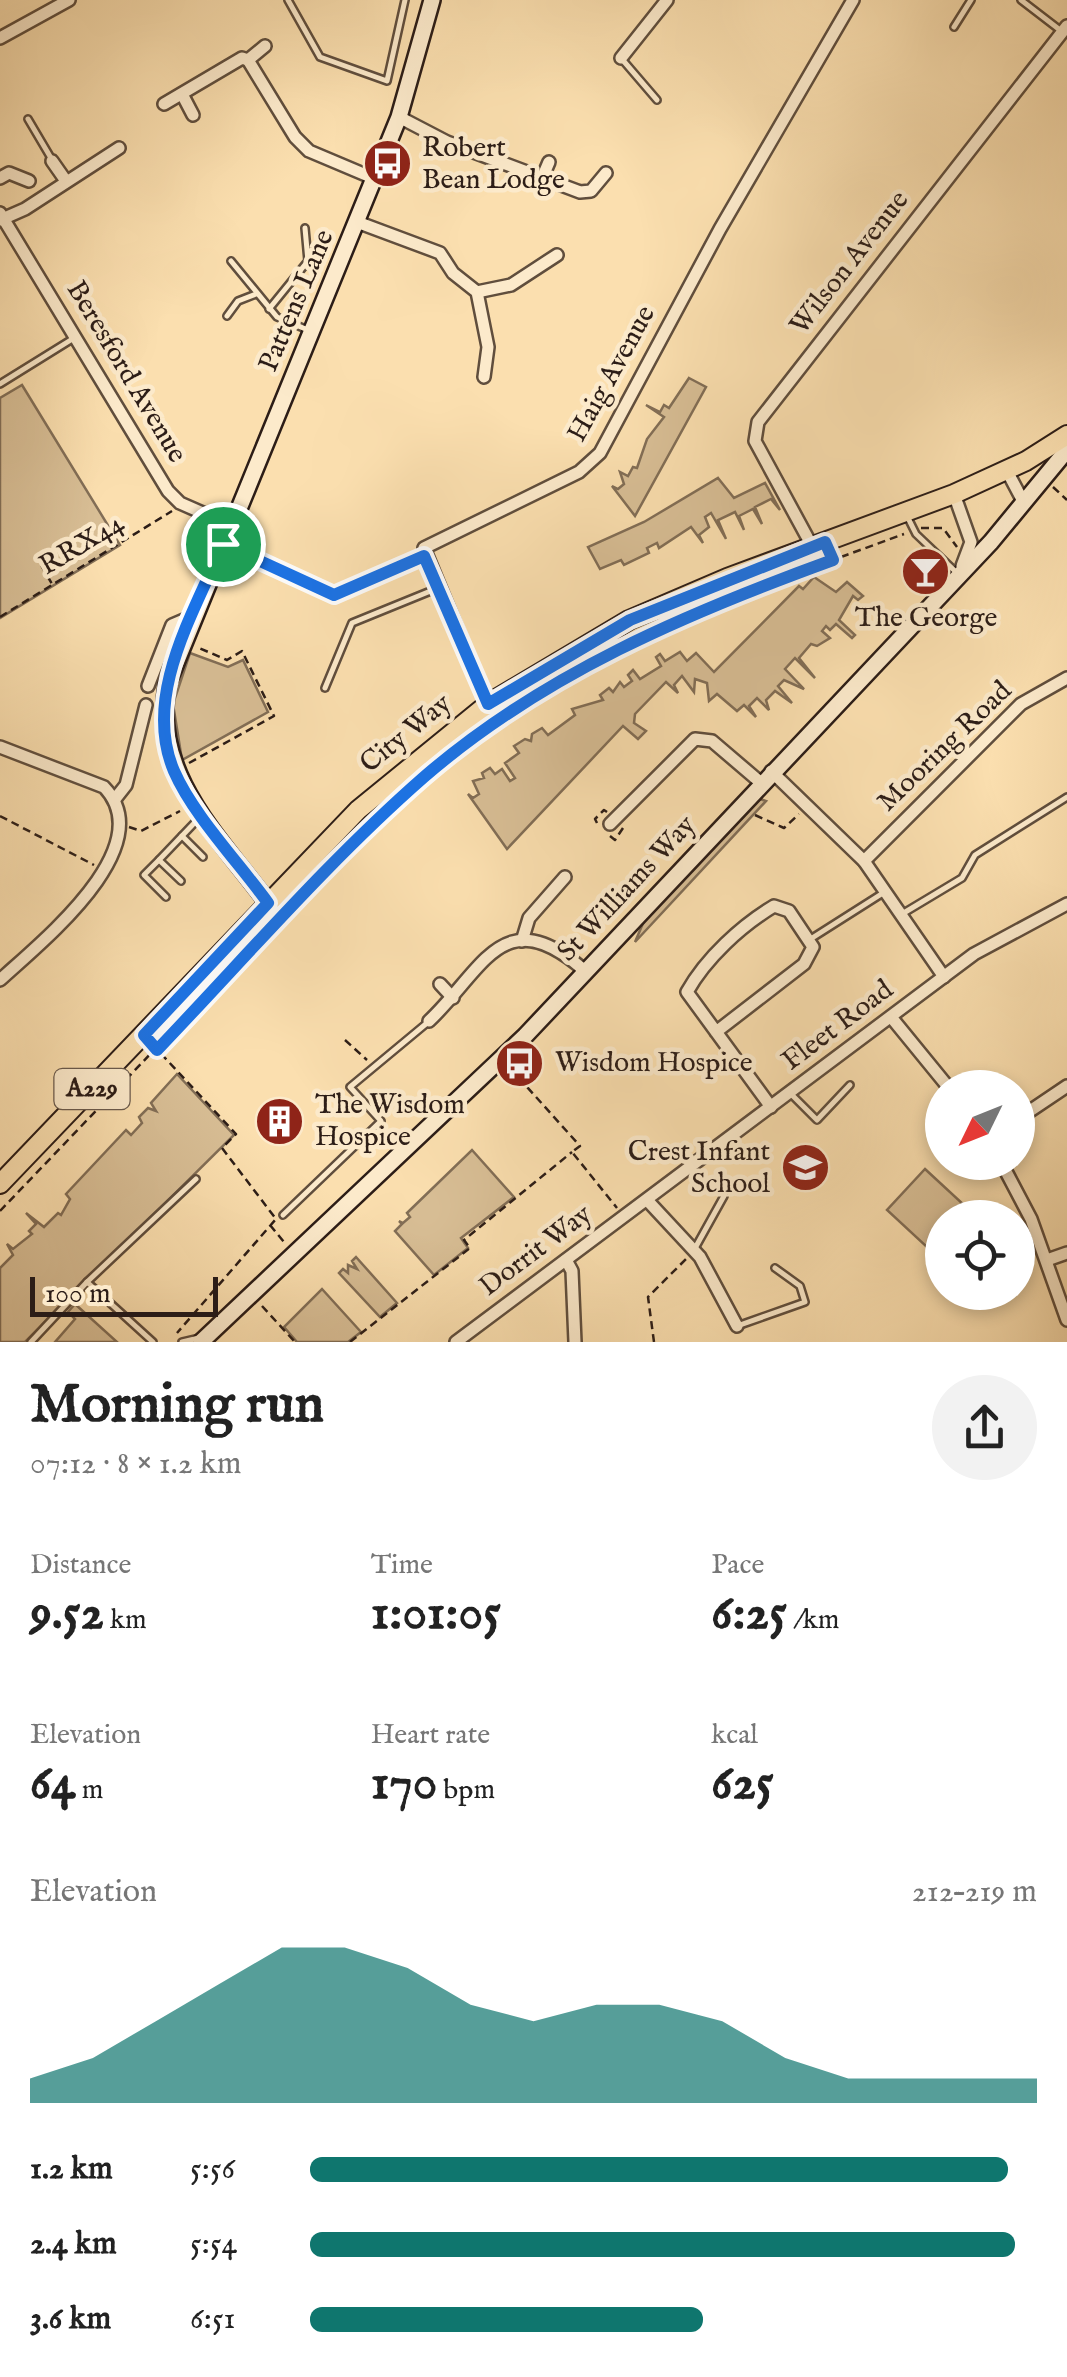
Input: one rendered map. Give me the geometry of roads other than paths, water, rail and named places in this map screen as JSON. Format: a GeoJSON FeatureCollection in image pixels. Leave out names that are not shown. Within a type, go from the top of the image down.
{"type":"FeatureCollection","features":[{"type":"Feature","properties":{"kind":"main road","name":"City Way"},"geometry":{"type":"LineString","coordinates":[[0,1184],[150,1042],[268,903],[378,792],[488,704],[630,620],[954,494],[1007,471],[1067,435]]}},
{"type":"Feature","properties":{"kind":"street"},"geometry":{"type":"LineString","coordinates":[[0,38],[69,0]]}},
{"type":"Feature","properties":{"kind":"street","name":"Pattens Lane"},"geometry":{"type":"LineString","coordinates":[[268,903],[174,771],[166,742],[165,698],[182,642],[399,117],[432,0]]}},
{"type":"Feature","properties":{"kind":"street"},"geometry":{"type":"LineString","coordinates":[[621,58],[668,0]]}},
{"type":"Feature","properties":{"kind":"street","name":"Haig Avenue"},"geometry":{"type":"LineString","coordinates":[[438,588],[424,556],[426,545],[579,472],[600,453],[720,229],[854,0]]}},
{"type":"Feature","properties":{"kind":"street","name":"Wilson Avenue"},"geometry":{"type":"LineString","coordinates":[[818,544],[755,441],[758,422],[1064,29]]}},
{"type":"Feature","properties":{"kind":"street"},"geometry":{"type":"LineString","coordinates":[[248,60],[265,46]]}},
{"type":"Feature","properties":{"kind":"street"},"geometry":{"type":"LineString","coordinates":[[164,104],[242,58],[248,60],[295,138],[308,150],[373,178]]}},
{"type":"Feature","properties":{"kind":"street"},"geometry":{"type":"LineString","coordinates":[[182,94],[193,115]]}},
{"type":"Feature","properties":{"kind":"street"},"geometry":{"type":"LineString","coordinates":[[399,117],[447,142],[580,192],[591,191],[606,173]]}},
{"type":"Feature","properties":{"kind":"street"},"geometry":{"type":"LineString","coordinates":[[2,216],[25,210],[119,148]]}},
{"type":"Feature","properties":{"kind":"street"},"geometry":{"type":"LineString","coordinates":[[52,161],[66,181]]}},
{"type":"Feature","properties":{"kind":"street"},"geometry":{"type":"LineString","coordinates":[[543,176],[549,162]]}},
{"type":"Feature","properties":{"kind":"street"},"geometry":{"type":"LineString","coordinates":[[0,178],[9,173],[29,181]]}},
{"type":"Feature","properties":{"kind":"street","name":"Beresford Avenue"},"geometry":{"type":"LineString","coordinates":[[2,216],[168,491],[180,503],[230,525]]}},
{"type":"Feature","properties":{"kind":"street"},"geometry":{"type":"LineString","coordinates":[[357,222],[440,253],[452,273],[477,292],[488,347],[484,376]]}},
{"type":"Feature","properties":{"kind":"street"},"geometry":{"type":"LineString","coordinates":[[477,292],[511,284],[557,255]]}},
{"type":"Feature","properties":{"kind":"street","name":"St Williams Way"},"geometry":{"type":"LineString","coordinates":[[204,1339],[502,1060],[956,570],[991,542],[1066,453],[1067,435]]}},
{"type":"Feature","properties":{"kind":"street"},"geometry":{"type":"LineString","coordinates":[[1007,471],[1024,503]]}},
{"type":"Feature","properties":{"kind":"street"},"geometry":{"type":"LineString","coordinates":[[954,494],[971,548],[956,570]]}},
{"type":"Feature","properties":{"kind":"street"},"geometry":{"type":"LineString","coordinates":[[970,537],[991,542]]}},
{"type":"Feature","properties":{"kind":"street"},"geometry":{"type":"LineString","coordinates":[[438,588],[488,704]]}},
{"type":"Feature","properties":{"kind":"street","name":"Pattens Lane"},"geometry":{"type":"LineString","coordinates":[[148,686],[172,625],[193,616]]}},
{"type":"Feature","properties":{"kind":"street","name":"Mooring Road"},"geometry":{"type":"LineString","coordinates":[[864,861],[1021,704],[1067,678]]}},
{"type":"Feature","properties":{"kind":"street"},"geometry":{"type":"LineString","coordinates":[[115,799],[126,784],[146,705]]}},
{"type":"Feature","properties":{"kind":"street"},"geometry":{"type":"LineString","coordinates":[[610,824],[695,739],[712,741],[765,776],[864,861],[944,977]]}},
{"type":"Feature","properties":{"kind":"street"},"geometry":{"type":"LineString","coordinates":[[0,747],[104,787],[115,799],[120,823],[104,870],[60,924],[0,980]]}},
{"type":"Feature","properties":{"kind":"street"},"geometry":{"type":"LineString","coordinates":[[522,940],[530,918],[565,876]]}},
{"type":"Feature","properties":{"kind":"street","name":"Fleet Road"},"geometry":{"type":"LineString","coordinates":[[647,1200],[994,941],[1067,904]]}},
{"type":"Feature","properties":{"kind":"street"},"geometry":{"type":"LineString","coordinates":[[716,1032],[804,964],[813,946],[789,911],[774,906],[754,918],[707,964],[687,992],[771,1108]]}},
{"type":"Feature","properties":{"kind":"street"},"geometry":{"type":"LineString","coordinates":[[429,1021],[453,998],[488,951],[522,940],[551,946],[584,971]]}},
{"type":"Feature","properties":{"kind":"street"},"geometry":{"type":"LineString","coordinates":[[440,984],[453,998]]}},
{"type":"Feature","properties":{"kind":"street"},"geometry":{"type":"LineString","coordinates":[[891,1017],[934,1070]]}},
{"type":"Feature","properties":{"kind":"street"},"geometry":{"type":"LineString","coordinates":[[1035,1108],[1067,1086]]}},
{"type":"Feature","properties":{"kind":"street"},"geometry":{"type":"LineString","coordinates":[[1009,1180],[1047,1260],[1067,1320]]}},
{"type":"Feature","properties":{"kind":"street"},"geometry":{"type":"LineString","coordinates":[[647,1200],[694,1251],[736,1326]]}},
{"type":"Feature","properties":{"kind":"street","name":"Dorrit Way"},"geometry":{"type":"LineString","coordinates":[[456,1342],[647,1200]]}},
{"type":"Feature","properties":{"kind":"street"},"geometry":{"type":"LineString","coordinates":[[1047,1260],[1067,1252]]}},
{"type":"Feature","properties":{"kind":"street"},"geometry":{"type":"LineString","coordinates":[[566,1260],[572,1271],[575,1342]]}},
{"type":"Feature","properties":{"kind":"lane"},"geometry":{"type":"LineString","coordinates":[[288,0],[327,62],[387,81],[405,0]]}},
{"type":"Feature","properties":{"kind":"lane"},"geometry":{"type":"LineString","coordinates":[[954,27],[972,0]]}},
{"type":"Feature","properties":{"kind":"lane"},"geometry":{"type":"LineString","coordinates":[[1020,0],[1064,29]]}},
{"type":"Feature","properties":{"kind":"lane"},"geometry":{"type":"LineString","coordinates":[[621,58],[657,100]]}},
{"type":"Feature","properties":{"kind":"lane"},"geometry":{"type":"LineString","coordinates":[[390,69],[410,76]]}},
{"type":"Feature","properties":{"kind":"lane"},"geometry":{"type":"LineString","coordinates":[[28,120],[52,161]]}},
{"type":"Feature","properties":{"kind":"lane"},"geometry":{"type":"LineString","coordinates":[[269,309],[308,261],[305,228]]}},
{"type":"Feature","properties":{"kind":"lane"},"geometry":{"type":"LineString","coordinates":[[231,261],[269,309],[283,321],[311,331]]}},
{"type":"Feature","properties":{"kind":"lane"},"geometry":{"type":"LineString","coordinates":[[227,316],[238,301],[256,294]]}},
{"type":"Feature","properties":{"kind":"lane"},"geometry":{"type":"LineString","coordinates":[[0,384],[76,336]]}},
{"type":"Feature","properties":{"kind":"lane"},"geometry":{"type":"LineString","coordinates":[[906,512],[913,531],[956,570]]}},
{"type":"Feature","properties":{"kind":"lane"},"geometry":{"type":"LineString","coordinates":[[818,544],[833,560]]}},
{"type":"Feature","properties":{"kind":"lane"},"geometry":{"type":"LineString","coordinates":[[326,688],[352,623],[438,588]]}},
{"type":"Feature","properties":{"kind":"lane"},"geometry":{"type":"LineString","coordinates":[[902,915],[964,876],[976,854],[1067,797]]}},
{"type":"Feature","properties":{"kind":"lane"},"geometry":{"type":"LineString","coordinates":[[166,897],[144,875],[182,836],[199,809]]}},
{"type":"Feature","properties":{"kind":"lane"},"geometry":{"type":"LineString","coordinates":[[182,836],[203,857]]}},
{"type":"Feature","properties":{"kind":"lane"},"geometry":{"type":"LineString","coordinates":[[159,860],[182,881]]}},
{"type":"Feature","properties":{"kind":"lane"},"geometry":{"type":"LineString","coordinates":[[809,940],[886,891]]}},
{"type":"Feature","properties":{"kind":"lane"},"geometry":{"type":"LineString","coordinates":[[282,1215],[380,1121],[350,1087],[429,1021]]}},
{"type":"Feature","properties":{"kind":"lane"},"geometry":{"type":"LineString","coordinates":[[790,1093],[817,1120],[850,1085]]}},
{"type":"Feature","properties":{"kind":"lane"},"geometry":{"type":"LineString","coordinates":[[30,1342],[196,1179]]}},
{"type":"Feature","properties":{"kind":"lane"},"geometry":{"type":"LineString","coordinates":[[694,1251],[724,1196]]}},
{"type":"Feature","properties":{"kind":"lane"},"geometry":{"type":"LineString","coordinates":[[736,1326],[806,1302],[800,1286],[775,1268]]}},
{"type":"Feature","properties":{"kind":"lane"},"geometry":{"type":"LineString","coordinates":[[87,1282],[153,1342]]}},
{"type":"Feature","properties":{"kind":"lane"},"geometry":{"type":"LineString","coordinates":[[182,1342],[204,1339]]}},
{"type":"Feature","properties":{"kind":"place","name":"Robert Bean Lodge"},"geometry":{"type":"Point","coordinates":[387,164]}},
{"type":"Feature","properties":{"kind":"place","name":"The George"},"geometry":{"type":"Point","coordinates":[926,571]}},
{"type":"Feature","properties":{"kind":"place","name":"Wisdom Hospice"},"geometry":{"type":"Point","coordinates":[520,1063]}},
{"type":"Feature","properties":{"kind":"place","name":"The Wisdom Hospice"},"geometry":{"type":"Point","coordinates":[280,1121]}},
{"type":"Feature","properties":{"kind":"place","name":"Crest Infant School"},"geometry":{"type":"Point","coordinates":[805,1168]}}]}
